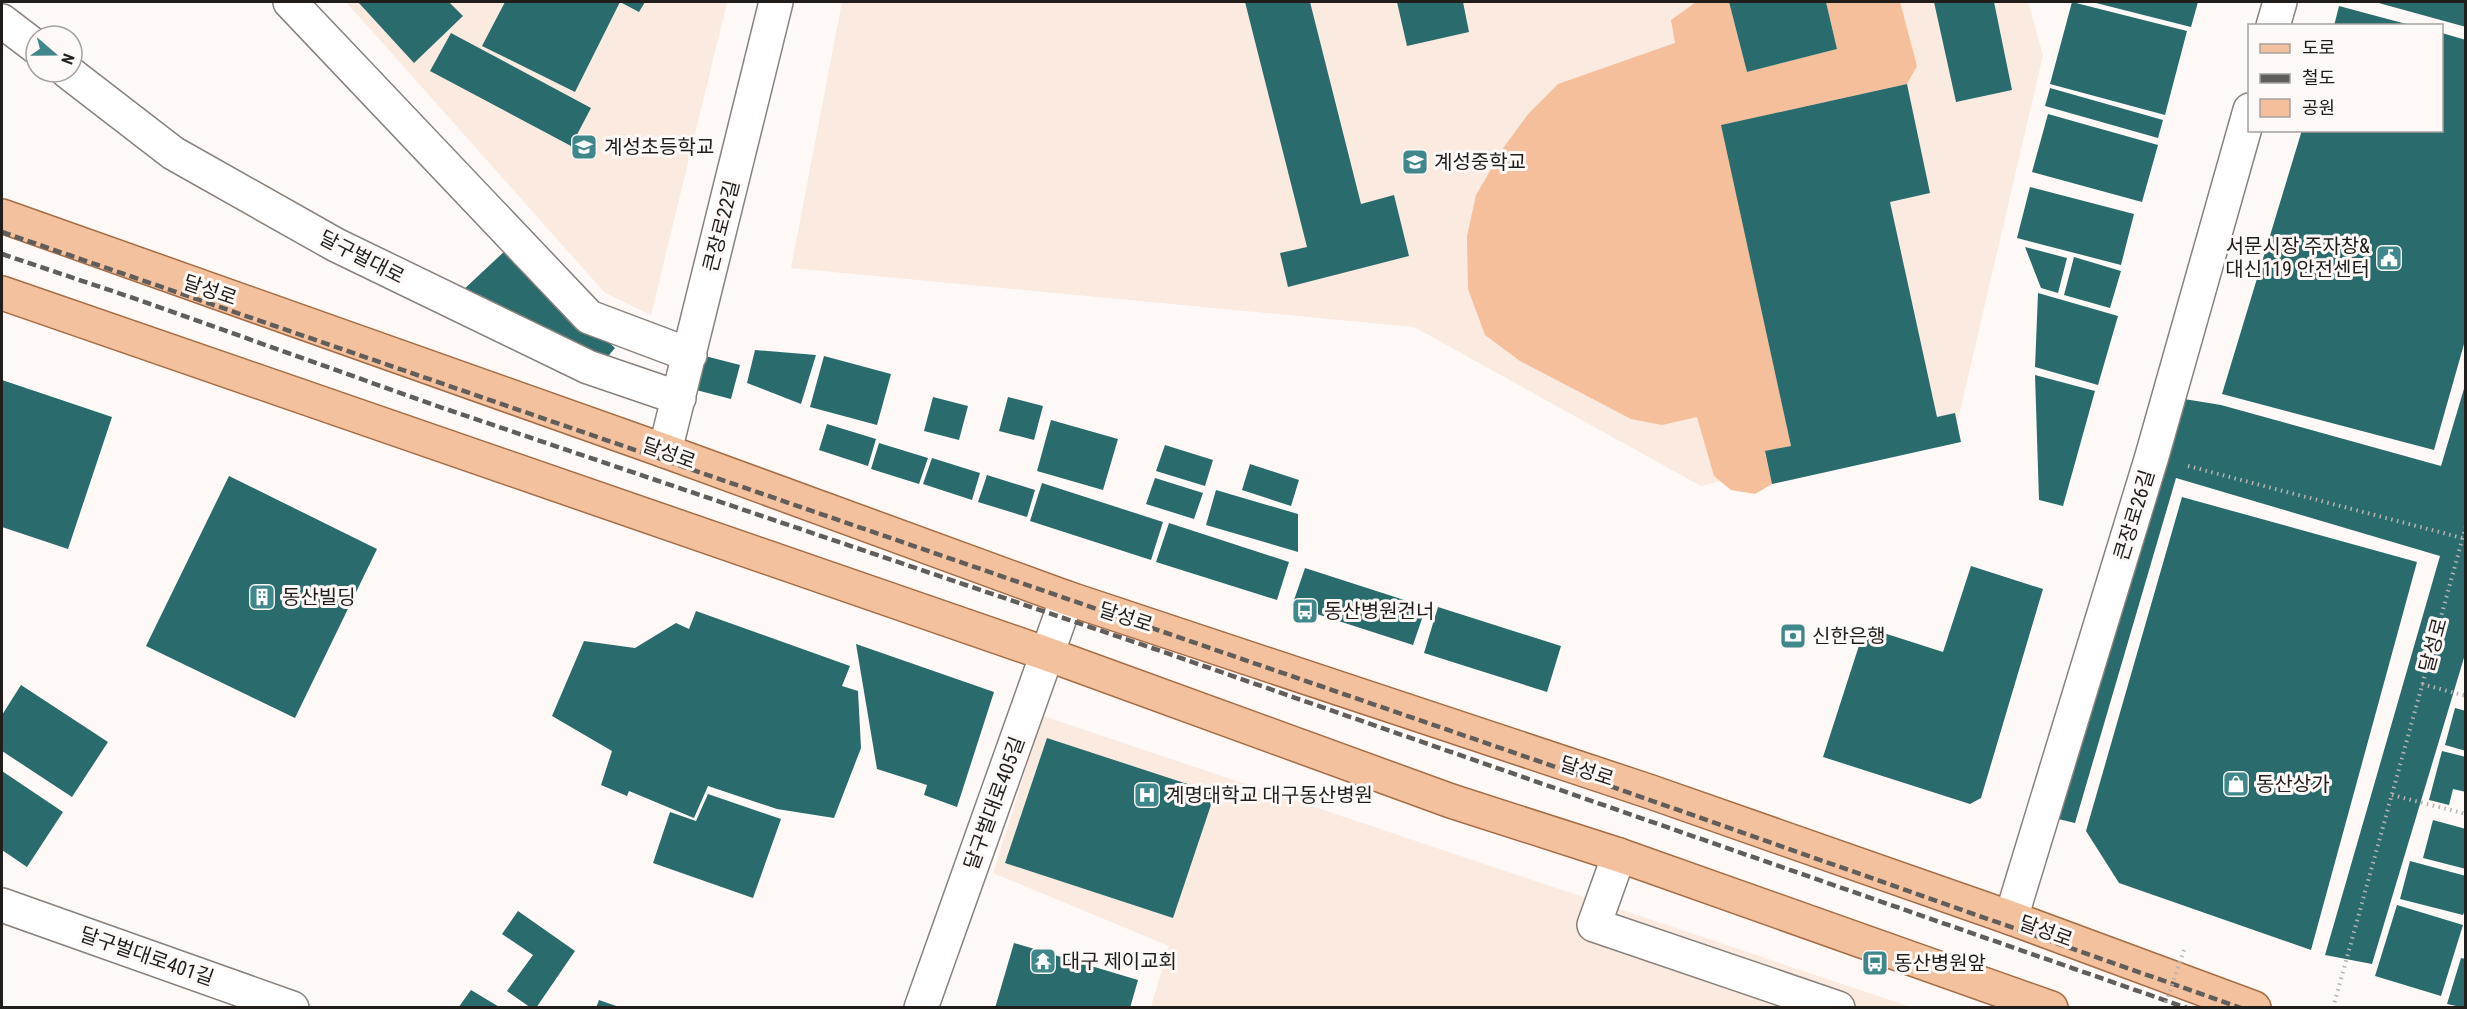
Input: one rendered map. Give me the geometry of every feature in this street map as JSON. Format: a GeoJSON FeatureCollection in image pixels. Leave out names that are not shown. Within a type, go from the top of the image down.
{"type":"FeatureCollection","features":[{"type":"Feature","properties":{"kind":"main road","name":"달성로"},"geometry":{"type":"LineString","coordinates":[[2,216],[665,451],[1067,598],[1652,792],[2011,918],[2254,1008]]}},
{"type":"Feature","properties":{"kind":"main road"},"geometry":{"type":"LineString","coordinates":[[2,293],[1047,654],[1451,801],[1619,855],[2051,1008]]}},
{"type":"Feature","properties":{"kind":"street"},"geometry":{"type":"LineString","coordinates":[[290,2],[589,317],[690,355]]}},
{"type":"Feature","properties":{"kind":"street","name":"큰장로22길"},"geometry":{"type":"LineString","coordinates":[[665,451],[776,2]]}},
{"type":"Feature","properties":{"kind":"street"},"geometry":{"type":"LineString","coordinates":[[2274,24],[2280,2]]}},
{"type":"Feature","properties":{"kind":"street"},"geometry":{"type":"LineString","coordinates":[[2,21],[24,38]]}},
{"type":"Feature","properties":{"kind":"street","name":"달구벌대로"},"geometry":{"type":"LineString","coordinates":[[84,84],[173,153],[336,245],[588,367],[679,398]]}},
{"type":"Feature","properties":{"kind":"street","name":"큰장로26길"},"geometry":{"type":"LineString","coordinates":[[2011,918],[2152,456],[2248,117]]}},
{"type":"Feature","properties":{"kind":"street","name":"달구벌대로405길"},"geometry":{"type":"LineString","coordinates":[[921,1008],[1067,598]]}},
{"type":"Feature","properties":{"kind":"street"},"geometry":{"type":"LineString","coordinates":[[1619,855],[1594,926],[1838,1008]]}},
{"type":"Feature","properties":{"kind":"street","name":"달구벌대로401길"},"geometry":{"type":"LineString","coordinates":[[2,905],[292,1008]]}},
{"type":"Feature","properties":{"kind":"path"},"geometry":{"type":"LineString","coordinates":[[2152,456],[2464,538]]}},
{"type":"Feature","properties":{"kind":"path","name":"달성로"},"geometry":{"type":"LineString","coordinates":[[2333,1008],[2466,526]]}},
{"type":"Feature","properties":{"kind":"path"},"geometry":{"type":"LineString","coordinates":[[2422,684],[2466,696]]}},
{"type":"Feature","properties":{"kind":"path"},"geometry":{"type":"LineString","coordinates":[[2392,795],[2466,814]]}},
{"type":"Feature","properties":{"kind":"path"},"geometry":{"type":"LineString","coordinates":[[2164,1008],[2184,950]]}},
{"type":"Feature","properties":{"kind":"shaded area","name":"계성초등학교"},"geometry":{"type":"Polygon","coordinates":[[[346,2],[727,2],[651,315],[605,293],[346,2]]]}},
{"type":"Feature","properties":{"kind":"shaded area","name":"계성중학교"},"geometry":{"type":"Polygon","coordinates":[[[842,2],[2028,2],[2043,55],[1957,424],[1701,486],[1414,327],[791,268],[842,2]]]}},
{"type":"Feature","properties":{"kind":"shaded area","name":"계명대학교 대구동산병원"},"geometry":{"type":"Polygon","coordinates":[[[1043,716],[1911,1007],[1151,1007],[1169,946],[993,873],[1043,716]]]}},
{"type":"Feature","properties":{"kind":"green space"},"geometry":{"type":"Polygon","coordinates":[[[1696,2],[1729,2],[1747,72],[1837,49],[1826,2],[1900,2],[1917,66],[1907,84],[1722,125],[1791,446],[1765,452],[1772,484],[1755,494],[1731,490],[1714,476],[1697,417],[1662,425],[1631,419],[1520,361],[1485,335],[1468,289],[1467,236],[1476,195],[1504,147],[1529,113],[1558,84],[1675,43],[1671,20],[1696,2]]]}},
{"type":"Feature","properties":{"kind":"building"},"geometry":{"type":"Polygon","coordinates":[[[358,2],[449,2],[463,16],[414,63],[358,2]]]}},
{"type":"Feature","properties":{"kind":"building"},"geometry":{"type":"Polygon","coordinates":[[[505,2],[620,2],[575,92],[482,46],[505,2]]]}},
{"type":"Feature","properties":{"kind":"building"},"geometry":{"type":"Polygon","coordinates":[[[620,2],[645,2],[639,12],[620,2]]]}},
{"type":"Feature","properties":{"kind":"building"},"geometry":{"type":"Polygon","coordinates":[[[1245,2],[1310,2],[1361,204],[1394,195],[1409,256],[1288,287],[1280,253],[1307,247],[1245,2]]]}},
{"type":"Feature","properties":{"kind":"building"},"geometry":{"type":"Polygon","coordinates":[[[1397,2],[1463,2],[1469,32],[1407,46],[1397,2]]]}},
{"type":"Feature","properties":{"kind":"building"},"geometry":{"type":"Polygon","coordinates":[[[1729,2],[1826,2],[1837,49],[1747,72],[1729,2]]]}},
{"type":"Feature","properties":{"kind":"building"},"geometry":{"type":"Polygon","coordinates":[[[1934,2],[1994,2],[2012,90],[1956,102],[1934,2]]]}},
{"type":"Feature","properties":{"kind":"building"},"geometry":{"type":"Polygon","coordinates":[[[2072,2],[2187,31],[2165,115],[2050,84],[2072,2]]]}},
{"type":"Feature","properties":{"kind":"building"},"geometry":{"type":"Polygon","coordinates":[[[2092,2],[2198,2],[2191,27],[2092,2]]]}},
{"type":"Feature","properties":{"kind":"building"},"geometry":{"type":"Polygon","coordinates":[[[2375,2],[2466,2],[2466,27],[2375,2]]]}},
{"type":"Feature","properties":{"kind":"building"},"geometry":{"type":"Polygon","coordinates":[[[2339,6],[2406,24],[2334,24],[2339,6]]]}},
{"type":"Feature","properties":{"kind":"building"},"geometry":{"type":"Polygon","coordinates":[[[451,33],[591,108],[571,146],[430,71],[451,33]]]}},
{"type":"Feature","properties":{"kind":"building"},"geometry":{"type":"Polygon","coordinates":[[[2443,33],[2466,40],[2466,337],[2434,450],[2222,394],[2301,132],[2443,132],[2443,33]]]}},
{"type":"Feature","properties":{"kind":"building"},"geometry":{"type":"Polygon","coordinates":[[[1907,84],[1930,193],[1890,202],[1937,417],[1955,413],[1961,442],[1772,484],[1765,451],[1791,446],[1721,125],[1907,84]]]}},
{"type":"Feature","properties":{"kind":"building"},"geometry":{"type":"Polygon","coordinates":[[[2050,88],[2163,120],[2158,138],[2045,106],[2050,88]]]}},
{"type":"Feature","properties":{"kind":"building"},"geometry":{"type":"Polygon","coordinates":[[[2048,114],[2158,145],[2142,202],[2032,172],[2048,114]]]}},
{"type":"Feature","properties":{"kind":"building"},"geometry":{"type":"Polygon","coordinates":[[[2030,187],[2134,214],[2121,265],[2017,238],[2030,187]]]}},
{"type":"Feature","properties":{"kind":"building"},"geometry":{"type":"Polygon","coordinates":[[[2025,247],[2067,258],[2058,293],[2041,288],[2025,247]]]}},
{"type":"Feature","properties":{"kind":"building"},"geometry":{"type":"Polygon","coordinates":[[[508,248],[615,348],[604,361],[461,292],[508,248]]]}},
{"type":"Feature","properties":{"kind":"building"},"geometry":{"type":"Polygon","coordinates":[[[2074,257],[2121,271],[2110,308],[2064,295],[2074,257]]]}},
{"type":"Feature","properties":{"kind":"building"},"geometry":{"type":"Polygon","coordinates":[[[2038,293],[2118,316],[2098,385],[2035,367],[2038,293]]]}},
{"type":"Feature","properties":{"kind":"building"},"geometry":{"type":"Polygon","coordinates":[[[755,350],[816,355],[801,404],[747,383],[755,350]]]}},
{"type":"Feature","properties":{"kind":"building"},"geometry":{"type":"Polygon","coordinates":[[[705,356],[740,365],[731,399],[696,390],[705,356]]]}},
{"type":"Feature","properties":{"kind":"building"},"geometry":{"type":"Polygon","coordinates":[[[824,356],[891,374],[877,425],[810,407],[824,356]]]}},
{"type":"Feature","properties":{"kind":"building"},"geometry":{"type":"Polygon","coordinates":[[[2035,375],[2095,391],[2063,506],[2039,500],[2035,375]]]}},
{"type":"Feature","properties":{"kind":"building"},"geometry":{"type":"Polygon","coordinates":[[[2,380],[112,417],[68,549],[2,527],[2,380]]]}},
{"type":"Feature","properties":{"kind":"building"},"geometry":{"type":"Polygon","coordinates":[[[2466,382],[2466,651],[2372,964],[2325,955],[2440,556],[2176,478],[2075,823],[2050,817],[2178,398],[2221,405],[2441,466],[2466,382]]]}},
{"type":"Feature","properties":{"kind":"building"},"geometry":{"type":"Polygon","coordinates":[[[933,397],[968,406],[959,440],[924,431],[933,397]]]}},
{"type":"Feature","properties":{"kind":"building"},"geometry":{"type":"Polygon","coordinates":[[[1008,397],[1043,406],[1034,440],[999,431],[1008,397]]]}},
{"type":"Feature","properties":{"kind":"building"},"geometry":{"type":"Polygon","coordinates":[[[1051,420],[1118,439],[1103,490],[1037,471],[1051,420]]]}},
{"type":"Feature","properties":{"kind":"building"},"geometry":{"type":"Polygon","coordinates":[[[827,424],[876,439],[868,466],[819,450],[827,424]]]}},
{"type":"Feature","properties":{"kind":"building"},"geometry":{"type":"Polygon","coordinates":[[[879,443],[928,458],[919,484],[871,469],[879,443]]]}},
{"type":"Feature","properties":{"kind":"building"},"geometry":{"type":"Polygon","coordinates":[[[1165,445],[1213,460],[1205,486],[1156,471],[1165,445]]]}},
{"type":"Feature","properties":{"kind":"building"},"geometry":{"type":"Polygon","coordinates":[[[932,458],[980,473],[972,500],[923,484],[932,458]]]}},
{"type":"Feature","properties":{"kind":"building"},"geometry":{"type":"Polygon","coordinates":[[[1250,464],[1299,480],[1291,506],[1242,490],[1250,464]]]}},
{"type":"Feature","properties":{"kind":"building"},"geometry":{"type":"Polygon","coordinates":[[[987,475],[1035,490],[1027,517],[978,502],[987,475]]]}},
{"type":"Feature","properties":{"kind":"building","name":"동산빌딩"},"geometry":{"type":"Polygon","coordinates":[[[229,476],[377,549],[295,718],[146,646],[229,476]]]}},
{"type":"Feature","properties":{"kind":"building"},"geometry":{"type":"Polygon","coordinates":[[[1155,478],[1203,493],[1194,519],[1146,504],[1155,478]]]}},
{"type":"Feature","properties":{"kind":"building"},"geometry":{"type":"Polygon","coordinates":[[[1042,483],[1163,522],[1151,560],[1030,521],[1042,483]]]}},
{"type":"Feature","properties":{"kind":"building"},"geometry":{"type":"Polygon","coordinates":[[[1216,490],[1298,514],[1298,552],[1206,525],[1216,490]]]}},
{"type":"Feature","properties":{"kind":"building"},"geometry":{"type":"Polygon","coordinates":[[[2182,497],[2417,562],[2311,950],[2119,883],[2086,831],[2182,497]]]}},
{"type":"Feature","properties":{"kind":"building"},"geometry":{"type":"Polygon","coordinates":[[[1169,523],[1289,562],[1277,600],[1156,562],[1169,523]]]}},
{"type":"Feature","properties":{"kind":"building"},"geometry":{"type":"Polygon","coordinates":[[[1971,566],[2043,589],[1981,798],[1970,804],[1823,757],[1865,627],[1943,652],[1971,566]]]}},
{"type":"Feature","properties":{"kind":"building"},"geometry":{"type":"Polygon","coordinates":[[[1305,568],[1426,607],[1413,645],[1292,606],[1305,568]]]}},
{"type":"Feature","properties":{"kind":"building"},"geometry":{"type":"Polygon","coordinates":[[[1438,607],[1561,646],[1547,692],[1424,653],[1438,607]]]}},
{"type":"Feature","properties":{"kind":"building"},"geometry":{"type":"Polygon","coordinates":[[[696,611],[850,666],[842,686],[858,691],[861,748],[834,818],[777,809],[708,786],[694,818],[629,791],[627,796],[601,785],[612,751],[552,716],[584,641],[635,648],[676,623],[689,629],[696,611]]]}},
{"type":"Feature","properties":{"kind":"building"},"geometry":{"type":"Polygon","coordinates":[[[856,644],[994,692],[957,807],[924,795],[927,785],[877,769],[856,644]]]}},
{"type":"Feature","properties":{"kind":"building"},"geometry":{"type":"Polygon","coordinates":[[[21,685],[108,742],[72,797],[2,751],[2,715],[21,685]]]}},
{"type":"Feature","properties":{"kind":"building"},"geometry":{"type":"Polygon","coordinates":[[[2455,708],[2466,711],[2466,751],[2445,745],[2455,708]]]}},
{"type":"Feature","properties":{"kind":"building"},"geometry":{"type":"Polygon","coordinates":[[[1047,738],[1215,793],[1173,918],[1005,863],[1047,738]]]}},
{"type":"Feature","properties":{"kind":"building"},"geometry":{"type":"Polygon","coordinates":[[[2442,751],[2466,757],[2466,792],[2453,789],[2449,805],[2429,800],[2442,751]]]}},
{"type":"Feature","properties":{"kind":"building"},"geometry":{"type":"Polygon","coordinates":[[[2,771],[63,812],[27,867],[2,850],[2,771]]]}},
{"type":"Feature","properties":{"kind":"building"},"geometry":{"type":"Polygon","coordinates":[[[708,794],[781,819],[753,898],[653,863],[670,812],[696,821],[708,794]]]}},
{"type":"Feature","properties":{"kind":"building"},"geometry":{"type":"Polygon","coordinates":[[[2433,820],[2466,829],[2466,869],[2423,858],[2433,820]]]}},
{"type":"Feature","properties":{"kind":"building"},"geometry":{"type":"Polygon","coordinates":[[[2410,861],[2466,876],[2466,907],[2463,915],[2400,899],[2410,861]]]}},
{"type":"Feature","properties":{"kind":"building"},"geometry":{"type":"Polygon","coordinates":[[[2397,905],[2463,925],[2441,996],[2375,976],[2397,905]]]}},
{"type":"Feature","properties":{"kind":"building"},"geometry":{"type":"Polygon","coordinates":[[[518,911],[575,951],[536,1008],[531,1008],[507,991],[533,955],[502,934],[518,911]]]}},
{"type":"Feature","properties":{"kind":"building","name":"대구 제이교회"},"geometry":{"type":"Polygon","coordinates":[[[1014,943],[1138,980],[1130,1008],[995,1008],[1014,943]]]}},
{"type":"Feature","properties":{"kind":"building"},"geometry":{"type":"Polygon","coordinates":[[[2461,958],[2466,959],[2466,1008],[2447,1004],[2461,958]]]}},
{"type":"Feature","properties":{"kind":"building"},"geometry":{"type":"Polygon","coordinates":[[[471,990],[501,1008],[458,1008],[471,990]]]}},
{"type":"Feature","properties":{"kind":"building"},"geometry":{"type":"Polygon","coordinates":[[[599,1000],[619,1007],[619,1008],[596,1008],[599,1000]]]}},
{"type":"Feature","properties":{"kind":"railway"},"geometry":{"type":"LineString","coordinates":[[2,232],[1573,773],[2241,1008]]}},
{"type":"Feature","properties":{"kind":"railway"},"geometry":{"type":"LineString","coordinates":[[2,254],[142,301],[437,406],[1152,648],[2187,1008]]}},
{"type":"Feature","properties":{"kind":"place","name":"계성초등학교"},"geometry":{"type":"Point","coordinates":[584,147]}},
{"type":"Feature","properties":{"kind":"place","name":"계성중학교"},"geometry":{"type":"Point","coordinates":[1415,162]}},
{"type":"Feature","properties":{"kind":"place","name":"서문시장 주자창& 대신119 안전센터"},"geometry":{"type":"Point","coordinates":[2389,258]}},
{"type":"Feature","properties":{"kind":"place","name":"동산빌딩"},"geometry":{"type":"Point","coordinates":[262,597]}},
{"type":"Feature","properties":{"kind":"place","name":"동산병원건너"},"geometry":{"type":"Point","coordinates":[1305,611]}},
{"type":"Feature","properties":{"kind":"place","name":"신한은행"},"geometry":{"type":"Point","coordinates":[1793,636]}},
{"type":"Feature","properties":{"kind":"place","name":"동산상가"},"geometry":{"type":"Point","coordinates":[2236,784]}},
{"type":"Feature","properties":{"kind":"place","name":"계명대학교 대구동산병원"},"geometry":{"type":"Point","coordinates":[1147,795]}},
{"type":"Feature","properties":{"kind":"place","name":"대구 제이교회"},"geometry":{"type":"Point","coordinates":[1043,961]}},
{"type":"Feature","properties":{"kind":"place","name":"동산병원앞"},"geometry":{"type":"Point","coordinates":[1875,963]}}]}
